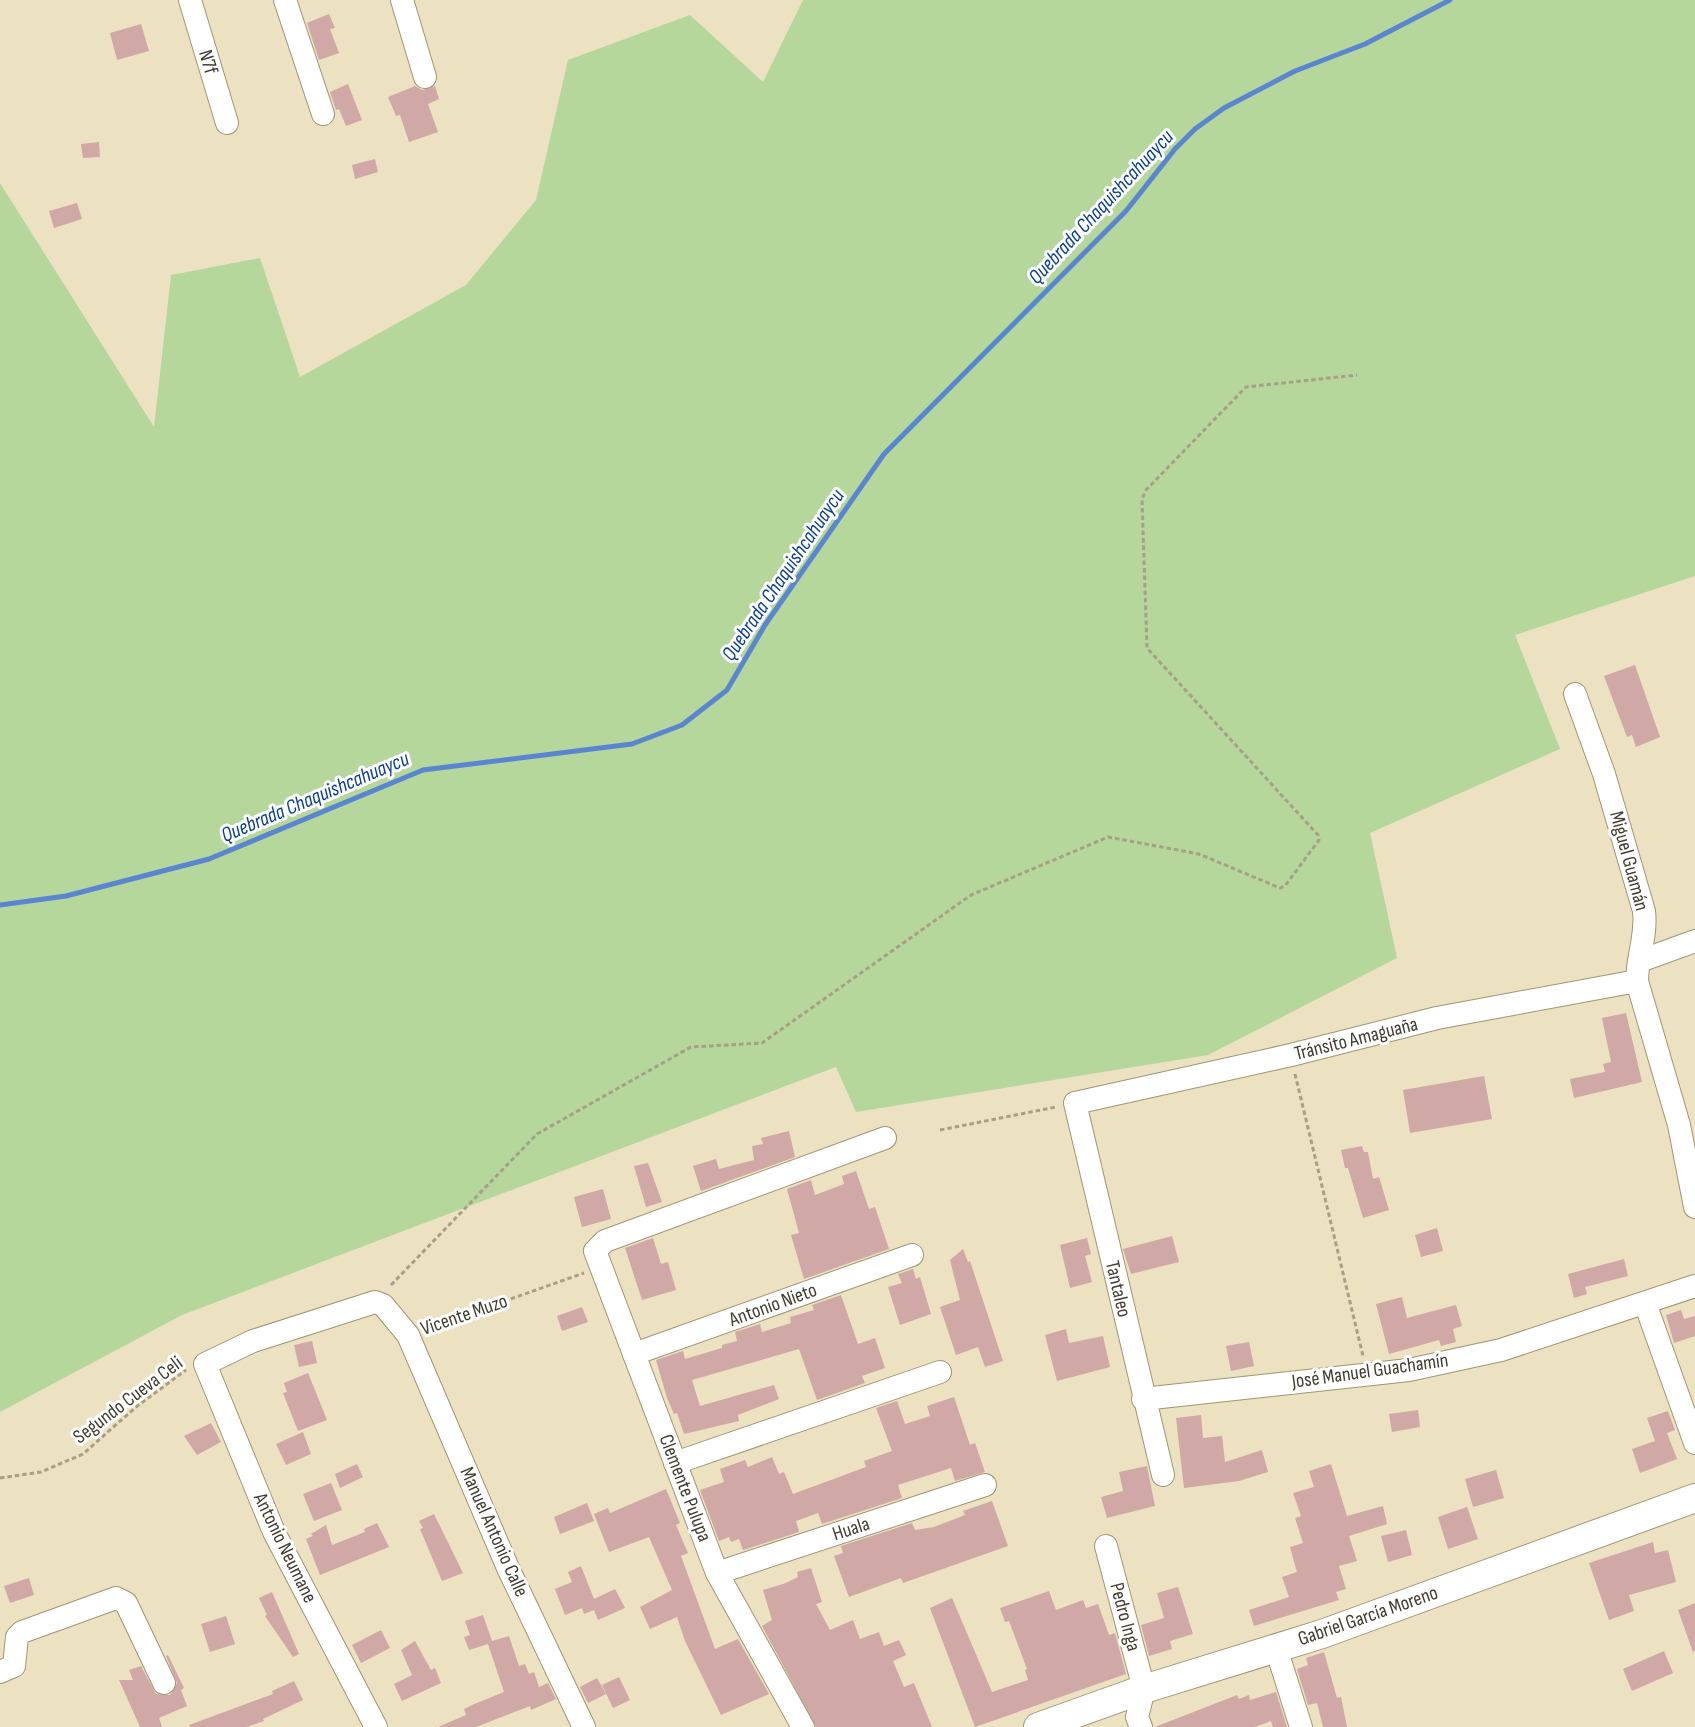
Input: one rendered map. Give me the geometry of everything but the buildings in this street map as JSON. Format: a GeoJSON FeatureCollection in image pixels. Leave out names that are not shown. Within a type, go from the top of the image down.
{"type":"FeatureCollection","features":[{"type":"Feature","properties":{"kind":"street","name":"N7f"},"geometry":{"type":"LineString","coordinates":[[190,0],[227,123]]}},
{"type":"Feature","properties":{"kind":"street"},"geometry":{"type":"LineString","coordinates":[[285,0],[323,114]]}},
{"type":"Feature","properties":{"kind":"street"},"geometry":{"type":"LineString","coordinates":[[402,0],[425,77]]}},
{"type":"Feature","properties":{"kind":"street","name":"Miguel Guamán"},"geometry":{"type":"LineString","coordinates":[[1575,694],[1604,774],[1644,911],[1646,928],[1639,971],[1687,1123],[1695,1207]]}},
{"type":"Feature","properties":{"kind":"street","name":"Tránsito Amaguaña"},"geometry":{"type":"LineString","coordinates":[[1075,1103],[1291,1055],[1639,971],[1695,941]]}},
{"type":"Feature","properties":{"kind":"street","name":"Tantaleo"},"geometry":{"type":"LineString","coordinates":[[1075,1103],[1143,1399],[1163,1475]]}},
{"type":"Feature","properties":{"kind":"street","name":"Clemente Pulupa"},"geometry":{"type":"LineString","coordinates":[[803,1727],[717,1573],[595,1251],[605,1240],[885,1138]]}},
{"type":"Feature","properties":{"kind":"street","name":"Antonio Nieto"},"geometry":{"type":"LineString","coordinates":[[634,1354],[912,1255]]}},
{"type":"Feature","properties":{"kind":"street","name":"José Manuel Guachamín"},"geometry":{"type":"LineString","coordinates":[[1143,1399],[1367,1372],[1409,1370],[1501,1350],[1695,1286]]}},
{"type":"Feature","properties":{"kind":"street"},"geometry":{"type":"LineString","coordinates":[[206,1364],[253,1341],[375,1302]]}},
{"type":"Feature","properties":{"kind":"street","name":"Vicente Muzo"},"geometry":{"type":"LineString","coordinates":[[375,1302],[383,1305],[408,1335]]}},
{"type":"Feature","properties":{"kind":"street"},"geometry":{"type":"LineString","coordinates":[[1645,1303],[1695,1443]]}},
{"type":"Feature","properties":{"kind":"street","name":"Manuel Antonio Calle"},"geometry":{"type":"LineString","coordinates":[[408,1335],[508,1568],[584,1727]]}},
{"type":"Feature","properties":{"kind":"street","name":"Antonio Neumane"},"geometry":{"type":"LineString","coordinates":[[206,1364],[274,1532],[376,1727]]}},
{"type":"Feature","properties":{"kind":"street"},"geometry":{"type":"LineString","coordinates":[[675,1462],[940,1372]]}},
{"type":"Feature","properties":{"kind":"street","name":"Huala"},"geometry":{"type":"LineString","coordinates":[[717,1573],[985,1485]]}},
{"type":"Feature","properties":{"kind":"street","name":"Gabriel García Moreno"},"geometry":{"type":"LineString","coordinates":[[1038,1727],[1144,1689],[1276,1648],[1695,1498]]}},
{"type":"Feature","properties":{"kind":"street","name":"Pedro Inga"},"geometry":{"type":"LineString","coordinates":[[1106,1546],[1144,1689]]}},
{"type":"Feature","properties":{"kind":"street"},"geometry":{"type":"LineString","coordinates":[[0,1672],[14,1666],[17,1637],[22,1632],[116,1598],[126,1603],[164,1683]]}},
{"type":"Feature","properties":{"kind":"street"},"geometry":{"type":"LineString","coordinates":[[1276,1648],[1301,1727]]}},
{"type":"Feature","properties":{"kind":"street"},"geometry":{"type":"LineString","coordinates":[[1141,1727],[1137,1717],[1144,1689]]}},
{"type":"Feature","properties":{"kind":"path"},"geometry":{"type":"LineString","coordinates":[[375,1302],[537,1134],[691,1047],[762,1043],[971,895],[1108,837],[1199,854],[1280,888],[1289,883],[1319,840],[1318,835],[1147,648],[1142,500],[1146,490],[1246,387],[1357,375]]}},
{"type":"Feature","properties":{"kind":"path"},"geometry":{"type":"LineString","coordinates":[[1291,1055],[1367,1372]]}},
{"type":"Feature","properties":{"kind":"path"},"geometry":{"type":"LineString","coordinates":[[940,1130],[1075,1103]]}},
{"type":"Feature","properties":{"kind":"path","name":"Vicente Muzo"},"geometry":{"type":"LineString","coordinates":[[408,1335],[600,1268]]}},
{"type":"Feature","properties":{"kind":"path","name":"Segundo Cueva Celi"},"geometry":{"type":"LineString","coordinates":[[0,1479],[42,1472],[83,1454],[136,1407],[186,1369],[206,1364]]}},
{"type":"Feature","properties":{"kind":"green space"},"geometry":{"type":"Polygon","coordinates":[[[803,0],[1695,0],[1695,576],[1515,635],[1560,749],[1370,833],[1397,958],[1208,1055],[856,1112],[836,1067],[182,1315],[0,1412],[0,183],[154,427],[171,275],[260,258],[300,377],[466,285],[536,200],[568,60],[690,15],[763,82],[803,0]]]}},
{"type":"Feature","properties":{"kind":"waterway","name":"Quebrada Chaquishcahuaycu"},"geometry":{"type":"LineString","coordinates":[[0,905],[66,896],[209,859],[423,770],[632,744],[682,725],[727,690],[765,625],[884,454],[1126,211],[1175,149],[1195,129],[1224,108],[1295,71],[1365,44],[1450,0]]}}]}
